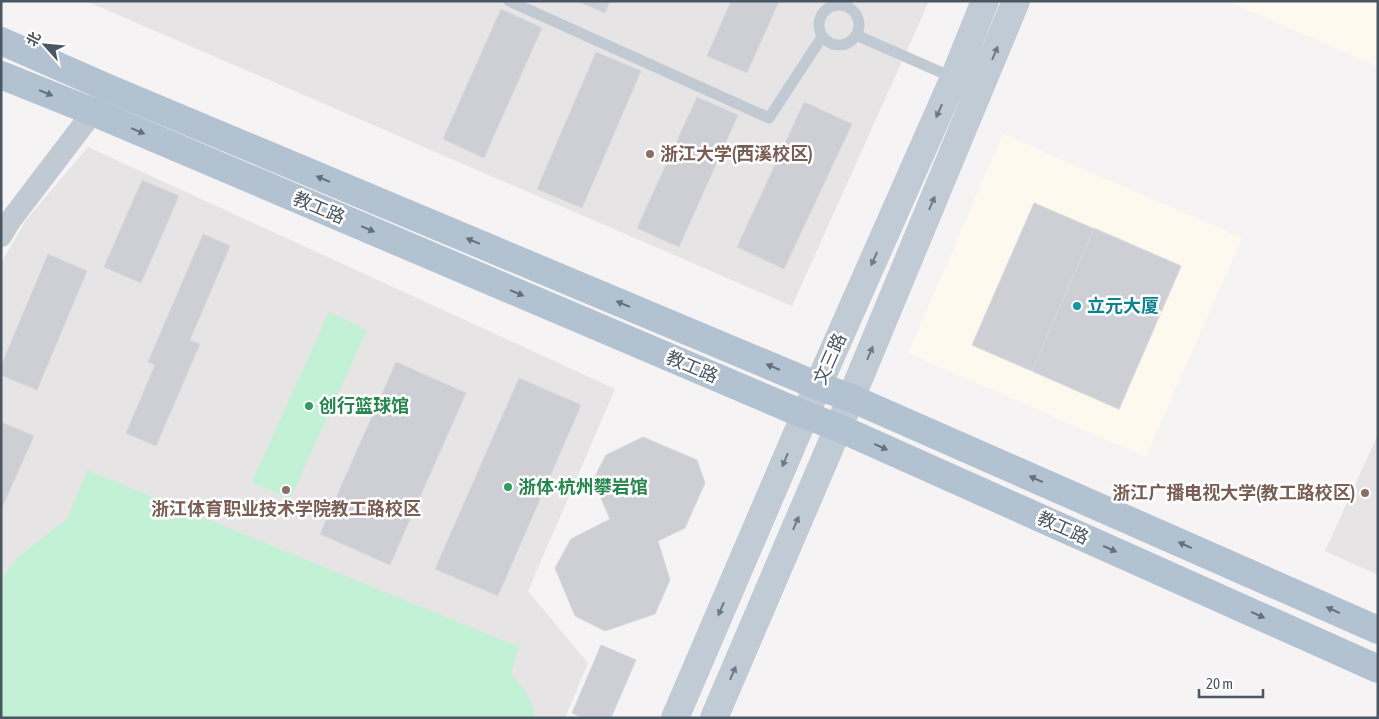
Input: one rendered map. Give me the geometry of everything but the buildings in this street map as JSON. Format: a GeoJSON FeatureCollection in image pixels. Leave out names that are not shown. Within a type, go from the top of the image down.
{"type":"FeatureCollection","features":[{"type":"Feature","properties":{"kind":"main road","name":"文三路"},"geometry":{"type":"LineString","coordinates":[[674,718],[954,78],[985,1]]}},
{"type":"Feature","properties":{"kind":"main road","name":"文三路"},"geometry":{"type":"LineString","coordinates":[[714,718],[851,398],[1016,1]]}},
{"type":"Feature","properties":{"kind":"main road","name":"教工路"},"geometry":{"type":"LineString","coordinates":[[1,41],[117,92],[818,386],[851,398],[1378,630]]}},
{"type":"Feature","properties":{"kind":"main road","name":"教工路"},"geometry":{"type":"LineString","coordinates":[[1,75],[93,112],[805,416],[837,427],[1378,669]]}},
{"type":"Feature","properties":{"kind":"street"},"geometry":{"type":"LineString","coordinates":[[1,236],[10,221],[93,112]]}},
{"type":"Feature","properties":{"kind":"lane"},"geometry":{"type":"LineString","coordinates":[[509,1],[769,118],[822,37]]}},
{"type":"Feature","properties":{"kind":"lane"},"geometry":{"type":"LineString","coordinates":[[849,5],[858,23],[856,35],[846,44],[840,45],[833,44],[822,37],[819,24],[824,12],[835,6],[849,5]]}},
{"type":"Feature","properties":{"kind":"lane"},"geometry":{"type":"LineString","coordinates":[[856,35],[954,78]]}},
{"type":"Feature","properties":{"kind":"shaded area","name":"浙江大学(西溪校区)"},"geometry":{"type":"Polygon","coordinates":[[[86,1],[929,1],[792,306],[86,1]]]}},
{"type":"Feature","properties":{"kind":"shaded area"},"geometry":{"type":"Polygon","coordinates":[[[1227,1],[1378,1],[1378,67],[1326,44],[1227,1]]]}},
{"type":"Feature","properties":{"kind":"shaded area"},"geometry":{"type":"Polygon","coordinates":[[[1003,134],[1242,238],[1146,457],[908,353],[1003,134]]]}},
{"type":"Feature","properties":{"kind":"shaded area","name":"浙江体育职业技术学院教工路校区"},"geometry":{"type":"Polygon","coordinates":[[[88,147],[615,389],[528,591],[588,663],[565,718],[1,718],[1,263],[26,220],[88,147]]]}},
{"type":"Feature","properties":{"kind":"shaded area","name":"浙江广播电视大学(教工路校区)"},"geometry":{"type":"Polygon","coordinates":[[[1378,434],[1378,575],[1325,551],[1378,434]]]}},
{"type":"Feature","properties":{"kind":"green space","name":"创行篮球馆"},"geometry":{"type":"Polygon","coordinates":[[[329,312],[367,330],[290,499],[252,482],[329,312]]]}},
{"type":"Feature","properties":{"kind":"green space"},"geometry":{"type":"Polygon","coordinates":[[[87,470],[519,647],[511,673],[531,700],[535,718],[2,718],[1,579],[18,557],[67,519],[87,470]]]}},
{"type":"Feature","properties":{"kind":"place","name":"浙江大学(西溪校区)"},"geometry":{"type":"Point","coordinates":[650,154]}},
{"type":"Feature","properties":{"kind":"place","name":"立元大厦"},"geometry":{"type":"Point","coordinates":[1077,306]}},
{"type":"Feature","properties":{"kind":"place","name":"创行篮球馆"},"geometry":{"type":"Point","coordinates":[309,406]}},
{"type":"Feature","properties":{"kind":"place","name":"浙体·杭州攀岩馆"},"geometry":{"type":"Point","coordinates":[508,487]}},
{"type":"Feature","properties":{"kind":"place","name":"浙江体育职业技术学院教工路校区"},"geometry":{"type":"Point","coordinates":[286,490]}},
{"type":"Feature","properties":{"kind":"place","name":"浙江广播电视大学(教工路校区)"},"geometry":{"type":"Point","coordinates":[1365,493]}}]}
